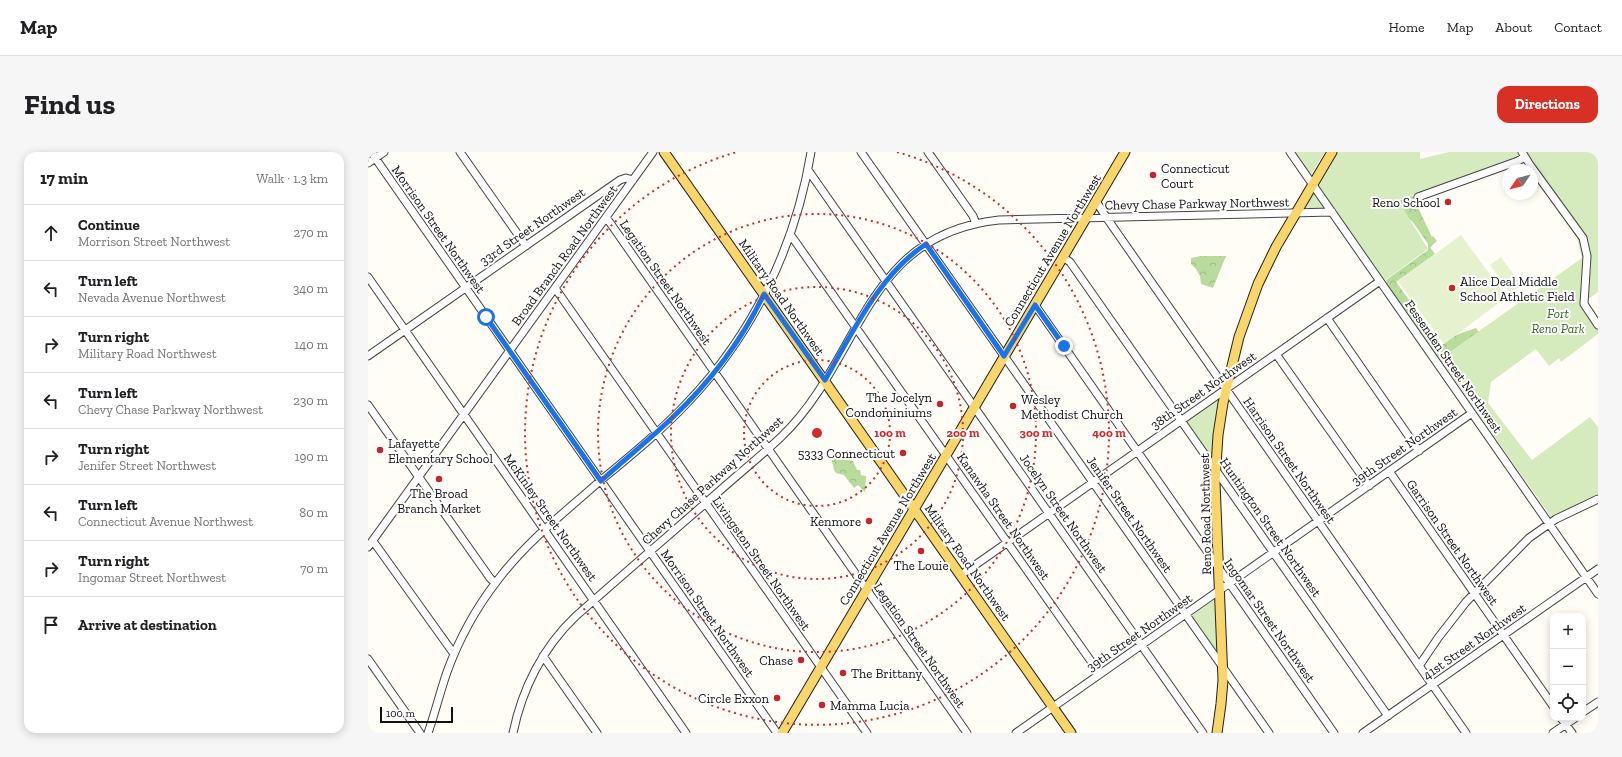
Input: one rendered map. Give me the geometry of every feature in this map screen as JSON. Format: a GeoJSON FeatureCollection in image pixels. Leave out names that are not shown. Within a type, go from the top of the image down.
{"type":"FeatureCollection","features":[{"type":"Feature","properties":{"kind":"main road","name":"Military Road Northwest"},"geometry":{"type":"LineString","coordinates":[[664,152],[1071,733]]}},
{"type":"Feature","properties":{"kind":"main road","name":"Connecticut Avenue Northwest"},"geometry":{"type":"LineString","coordinates":[[782,733],[1125,152]]}},
{"type":"Feature","properties":{"kind":"main road","name":"Reno Road Northwest"},"geometry":{"type":"LineString","coordinates":[[1217,733],[1222,699],[1222,666],[1215,507],[1220,422],[1226,389],[1235,350],[1251,302],[1276,246],[1332,152]]}},
{"type":"Feature","properties":{"kind":"street"},"geometry":{"type":"LineString","coordinates":[[368,163],[373,155],[384,152]]}},
{"type":"Feature","properties":{"kind":"street"},"geometry":{"type":"LineString","coordinates":[[460,152],[526,246]]}},
{"type":"Feature","properties":{"kind":"street","name":"Broad Branch Road Northwest"},"geometry":{"type":"LineString","coordinates":[[368,547],[654,152]]}},
{"type":"Feature","properties":{"kind":"street"},"geometry":{"type":"LineString","coordinates":[[428,733],[454,654],[472,618],[495,583],[519,554],[545,529],[601,481],[689,401],[714,372],[741,335],[777,268],[790,234],[808,170],[811,152]]}},
{"type":"Feature","properties":{"kind":"street","name":"Jenifer Street Northwest"},"geometry":{"type":"LineString","coordinates":[[861,152],[1269,733]]}},
{"type":"Feature","properties":{"kind":"street"},"geometry":{"type":"LineString","coordinates":[[928,152],[973,216],[976,224]]}},
{"type":"Feature","properties":{"kind":"street","name":"Fessenden Street Northwest"},"geometry":{"type":"LineString","coordinates":[[1290,152],[1598,594]]}},
{"type":"Feature","properties":{"kind":"street","name":"Morrison Street Northwest"},"geometry":{"type":"LineString","coordinates":[[373,155],[777,733]]}},
{"type":"Feature","properties":{"kind":"street"},"geometry":{"type":"LineString","coordinates":[[1418,197],[1518,161],[1524,155],[1583,238],[1586,256],[1584,304],[1598,325]]}},
{"type":"Feature","properties":{"kind":"street","name":"Jocelyn Street Northwest"},"geometry":{"type":"LineString","coordinates":[[808,170],[1204,733]]}},
{"type":"Feature","properties":{"kind":"street","name":"33rd Street Northwest"},"geometry":{"type":"LineString","coordinates":[[368,356],[620,180],[626,178],[633,180]]}},
{"type":"Feature","properties":{"kind":"street","name":"Harrison Street Northwest"},"geometry":{"type":"LineString","coordinates":[[1096,201],[1466,733]]}},
{"type":"Feature","properties":{"kind":"street","name":"Chevy Chase Parkway Northwest"},"geometry":{"type":"LineString","coordinates":[[513,733],[525,693],[543,656],[562,630],[594,600],[781,437],[798,418],[825,380],[886,280],[903,262],[926,244],[952,232],[976,224],[1005,220],[1332,212]]}},
{"type":"Feature","properties":{"kind":"street","name":"Legation Street Northwest"},"geometry":{"type":"LineString","coordinates":[[606,217],[967,733]]}},
{"type":"Feature","properties":{"kind":"street","name":"Kanawha Street Northwest"},"geometry":{"type":"LineString","coordinates":[[790,234],[1100,674]]}},
{"type":"Feature","properties":{"kind":"street","name":"Huntington Street Northwest"},"geometry":{"type":"LineString","coordinates":[[1063,256],[1070,262],[1182,420],[1388,716]]}},
{"type":"Feature","properties":{"kind":"street","name":"McKinley Street Northwest"},"geometry":{"type":"LineString","coordinates":[[368,277],[686,733]]}},
{"type":"Feature","properties":{"kind":"street","name":"38th Street Northwest"},"geometry":{"type":"LineString","coordinates":[[961,574],[1380,281]]}},
{"type":"Feature","properties":{"kind":"street","name":"Livingston Street Northwest"},"geometry":{"type":"LineString","coordinates":[[555,288],[867,733]]}},
{"type":"Feature","properties":{"kind":"street","name":"Ingomar Street Northwest"},"geometry":{"type":"LineString","coordinates":[[1035,305],[1334,733]]}},
{"type":"Feature","properties":{"kind":"street"},"geometry":{"type":"LineString","coordinates":[[1327,318],[1419,450]]}},
{"type":"Feature","properties":{"kind":"street"},"geometry":{"type":"LineString","coordinates":[[1276,354],[1369,486]]}},
{"type":"Feature","properties":{"kind":"street"},"geometry":{"type":"LineString","coordinates":[[368,404],[495,583]]}},
{"type":"Feature","properties":{"kind":"street","name":"39th Street Northwest"},"geometry":{"type":"LineString","coordinates":[[1016,733],[1472,413]]}},
{"type":"Feature","properties":{"kind":"street","name":"Garrison Street Northwest"},"geometry":{"type":"LineString","coordinates":[[1389,471],[1550,702]]}},
{"type":"Feature","properties":{"kind":"street"},"geometry":{"type":"LineString","coordinates":[[1419,666],[1438,638],[1474,593],[1529,538],[1556,519],[1598,500]]}},
{"type":"Feature","properties":{"kind":"street"},"geometry":{"type":"LineString","coordinates":[[373,540],[454,654]]}},
{"type":"Feature","properties":{"kind":"street","name":"41st Street Northwest"},"geometry":{"type":"LineString","coordinates":[[1365,732],[1598,569]]}},
{"type":"Feature","properties":{"kind":"street"},"geometry":{"type":"LineString","coordinates":[[543,656],[597,733]]}},
{"type":"Feature","properties":{"kind":"street"},"geometry":{"type":"LineString","coordinates":[[368,659],[420,733]]}},
{"type":"Feature","properties":{"kind":"street"},"geometry":{"type":"LineString","coordinates":[[1586,710],[1598,702]]}},
{"type":"Feature","properties":{"kind":"street"},"geometry":{"type":"LineString","coordinates":[[1553,733],[1564,721],[1572,733]]}},
{"type":"Feature","properties":{"kind":"green space"},"geometry":{"type":"Polygon","coordinates":[[[1294,152],[1325,152],[1310,176],[1294,152]]]}},
{"type":"Feature","properties":{"kind":"green space","name":"Fort Reno Park"},"geometry":{"type":"Polygon","coordinates":[[[1337,152],[1420,152],[1420,159],[1449,152],[1598,152],[1598,292],[1587,300],[1598,317],[1598,334],[1561,362],[1559,358],[1549,366],[1536,349],[1491,382],[1488,403],[1532,460],[1590,417],[1598,427],[1598,495],[1551,517],[1440,359],[1582,258],[1577,238],[1538,182],[1538,164],[1526,164],[1521,157],[1398,200],[1428,249],[1385,280],[1318,186],[1337,152]]]}},
{"type":"Feature","properties":{"kind":"green space"},"geometry":{"type":"Polygon","coordinates":[[[1313,192],[1324,207],[1324,209],[1303,209],[1313,192]]]}},
{"type":"Feature","properties":{"kind":"green space"},"geometry":{"type":"Polygon","coordinates":[[[1412,196],[1415,198],[1432,237],[1433,236],[1437,241],[1430,247],[1435,254],[1396,282],[1442,345],[1456,335],[1476,328],[1481,335],[1444,363],[1441,363],[1388,288],[1386,280],[1428,250],[1428,244],[1412,221],[1402,217],[1397,201],[1412,196]]]}},
{"type":"Feature","properties":{"kind":"green space","name":"Alice Deal Middle School Athletic Field"},"geometry":{"type":"Polygon","coordinates":[[[1461,235],[1505,295],[1504,299],[1444,344],[1398,281],[1461,235]]]}},
{"type":"Feature","properties":{"kind":"green space"},"geometry":{"type":"Polygon","coordinates":[[[1201,256],[1226,256],[1213,288],[1201,284],[1200,276],[1191,264],[1191,258],[1201,256]]]}},
{"type":"Feature","properties":{"kind":"green space"},"geometry":{"type":"Polygon","coordinates":[[[1501,257],[1521,285],[1510,293],[1490,265],[1501,257]]]}},
{"type":"Feature","properties":{"kind":"green space"},"geometry":{"type":"Polygon","coordinates":[[[1218,399],[1219,400],[1211,457],[1186,422],[1218,399]]]}},
{"type":"Feature","properties":{"kind":"green space"},"geometry":{"type":"Polygon","coordinates":[[[836,455],[841,455],[848,460],[853,461],[857,470],[860,470],[861,475],[866,476],[865,492],[858,485],[854,488],[844,475],[836,473],[832,461],[836,455]]]}},
{"type":"Feature","properties":{"kind":"green space"},"geometry":{"type":"Polygon","coordinates":[[[1215,598],[1218,651],[1216,652],[1190,616],[1215,598]]]}},
{"type":"Feature","properties":{"kind":"place","name":"Connecticut Court"},"geometry":{"type":"Point","coordinates":[1153,175]}},
{"type":"Feature","properties":{"kind":"place","name":"Reno School"},"geometry":{"type":"Point","coordinates":[1448,202]}},
{"type":"Feature","properties":{"kind":"place","name":"Alice Deal Middle School Athletic Field"},"geometry":{"type":"Point","coordinates":[1452,288]}},
{"type":"Feature","properties":{"kind":"place","name":"The Jocelyn Condominiums"},"geometry":{"type":"Point","coordinates":[940,404]}},
{"type":"Feature","properties":{"kind":"place","name":"Wesley Methodist Church"},"geometry":{"type":"Point","coordinates":[1013,406]}},
{"type":"Feature","properties":{"kind":"place","name":"Lafayette Elementary School"},"geometry":{"type":"Point","coordinates":[380,450]}},
{"type":"Feature","properties":{"kind":"place","name":"5333 Connecticut"},"geometry":{"type":"Point","coordinates":[903,453]}},
{"type":"Feature","properties":{"kind":"place","name":"The Broad Branch Market"},"geometry":{"type":"Point","coordinates":[439,479]}},
{"type":"Feature","properties":{"kind":"place","name":"Kenmore"},"geometry":{"type":"Point","coordinates":[869,521]}},
{"type":"Feature","properties":{"kind":"place","name":"The Louie"},"geometry":{"type":"Point","coordinates":[921,551]}},
{"type":"Feature","properties":{"kind":"place","name":"Chase"},"geometry":{"type":"Point","coordinates":[801,660]}},
{"type":"Feature","properties":{"kind":"place","name":"The Brittany"},"geometry":{"type":"Point","coordinates":[843,673]}},
{"type":"Feature","properties":{"kind":"place","name":"Circle Exxon"},"geometry":{"type":"Point","coordinates":[777,698]}},
{"type":"Feature","properties":{"kind":"place","name":"Mamma Lucia"},"geometry":{"type":"Point","coordinates":[822,705]}},
{"type":"Feature","properties":{"kind":"route"},"geometry":{"type":"LineString","coordinates":[[486,317],[601,481],[667,423],[699,390],[737,341],[754,315],[764,294],[825,380],[870,303],[883,284],[903,262],[926,244],[1004,356],[1035,305],[1064,346]]}}]}
